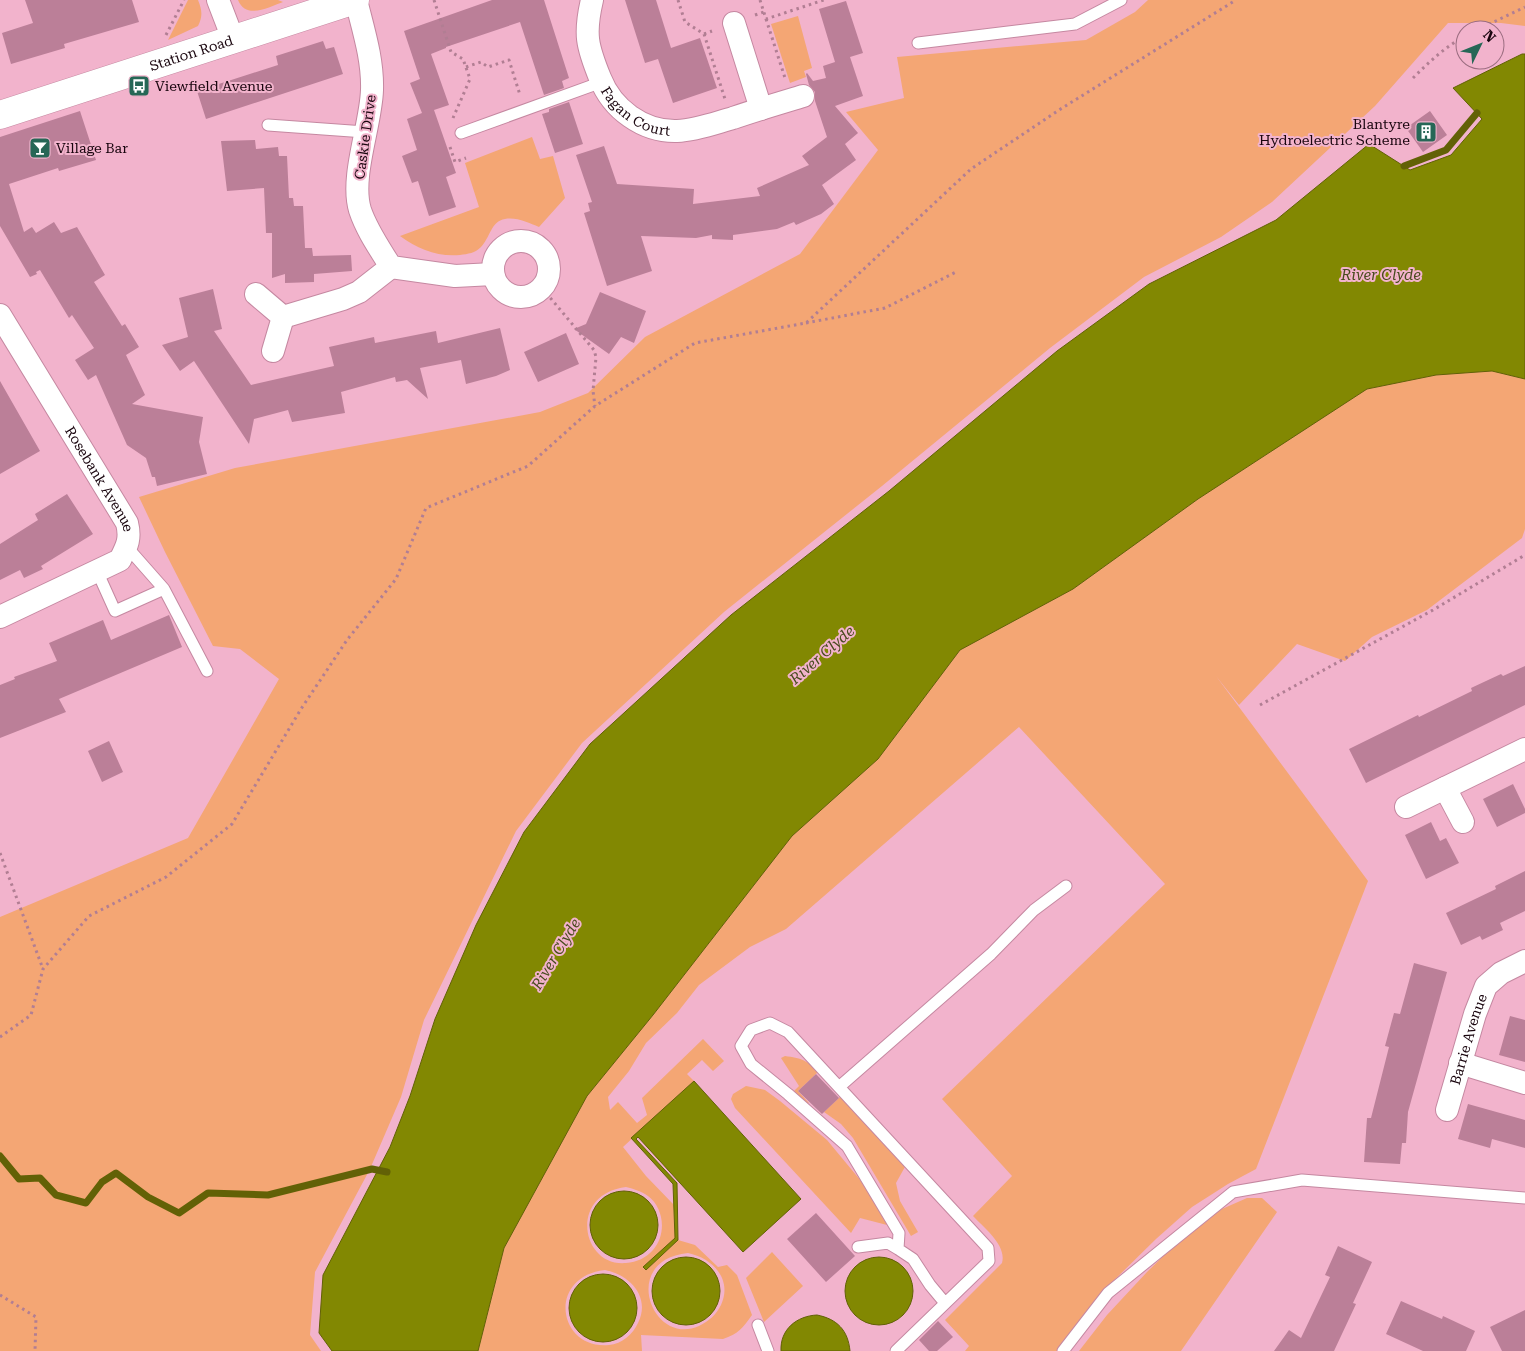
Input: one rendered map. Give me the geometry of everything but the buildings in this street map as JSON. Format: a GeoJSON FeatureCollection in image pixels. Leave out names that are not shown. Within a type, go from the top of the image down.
{"type":"FeatureCollection","features":[{"type":"Feature","properties":{"kind":"street"},"geometry":{"type":"LineString","coordinates":[[218,0],[234,40]]}},
{"type":"Feature","properties":{"kind":"street","name":"Station Road"},"geometry":{"type":"LineString","coordinates":[[0,115],[356,0]]}},
{"type":"Feature","properties":{"kind":"street","name":"Caskie Drive"},"geometry":{"type":"LineString","coordinates":[[356,0],[367,43],[372,90],[357,193],[360,210],[372,237],[391,268]]}},
{"type":"Feature","properties":{"kind":"street","name":"Fagan Court"},"geometry":{"type":"LineString","coordinates":[[592,0],[587,22],[587,40],[602,82],[615,104],[633,119],[652,127],[675,131],[698,129],[797,98]]}},
{"type":"Feature","properties":{"kind":"street"},"geometry":{"type":"LineString","coordinates":[[734,23],[761,109]]}},
{"type":"Feature","properties":{"kind":"street"},"geometry":{"type":"LineString","coordinates":[[518,241],[536,245],[548,259],[548,277],[542,288],[529,296],[520,298],[502,290],[496,283],[493,274],[496,256],[509,244],[518,241]]}},
{"type":"Feature","properties":{"kind":"street"},"geometry":{"type":"LineString","coordinates":[[283,317],[343,299],[359,292],[391,268],[455,276],[493,274]]}},
{"type":"Feature","properties":{"kind":"street"},"geometry":{"type":"LineString","coordinates":[[256,294],[283,317]]}},
{"type":"Feature","properties":{"kind":"street","name":"Rosebank Avenue"},"geometry":{"type":"LineString","coordinates":[[0,316],[127,523],[130,535],[120,560],[0,617]]}},
{"type":"Feature","properties":{"kind":"street"},"geometry":{"type":"LineString","coordinates":[[273,351],[283,317]]}},
{"type":"Feature","properties":{"kind":"street"},"geometry":{"type":"LineString","coordinates":[[1406,808],[1525,749]]}},
{"type":"Feature","properties":{"kind":"street"},"geometry":{"type":"LineString","coordinates":[[1445,788],[1463,822]]}},
{"type":"Feature","properties":{"kind":"street","name":"Barrie Avenue"},"geometry":{"type":"LineString","coordinates":[[1447,1110],[1475,1014],[1486,986],[1501,973],[1525,961]]}},
{"type":"Feature","properties":{"kind":"street"},"geometry":{"type":"LineString","coordinates":[[1460,1062],[1525,1083]]}},
{"type":"Feature","properties":{"kind":"lane"},"geometry":{"type":"LineString","coordinates":[[918,43],[1075,24],[1121,0]]}},
{"type":"Feature","properties":{"kind":"lane"},"geometry":{"type":"LineString","coordinates":[[461,133],[602,82]]}},
{"type":"Feature","properties":{"kind":"lane"},"geometry":{"type":"LineString","coordinates":[[268,125],[365,132]]}},
{"type":"Feature","properties":{"kind":"lane"},"geometry":{"type":"LineString","coordinates":[[126,547],[164,589],[207,671]]}},
{"type":"Feature","properties":{"kind":"lane"},"geometry":{"type":"LineString","coordinates":[[98,570],[115,611],[164,589]]}},
{"type":"Feature","properties":{"kind":"lane"},"geometry":{"type":"LineString","coordinates":[[839,1087],[991,954],[1034,910],[1066,886]]}},
{"type":"Feature","properties":{"kind":"lane"},"geometry":{"type":"LineString","coordinates":[[896,1351],[989,1261],[988,1248],[788,1032],[770,1023],[751,1030],[741,1046],[750,1064],[788,1094],[847,1146],[899,1234],[898,1249]]}},
{"type":"Feature","properties":{"kind":"lane"},"geometry":{"type":"LineString","coordinates":[[1063,1351],[1108,1292],[1233,1192],[1302,1180],[1525,1198]]}},
{"type":"Feature","properties":{"kind":"lane"},"geometry":{"type":"LineString","coordinates":[[858,1247],[888,1243],[898,1249],[913,1259],[930,1285],[945,1303]]}},
{"type":"Feature","properties":{"kind":"lane"},"geometry":{"type":"LineString","coordinates":[[758,1325],[768,1351]]}},
{"type":"Feature","properties":{"kind":"path"},"geometry":{"type":"LineString","coordinates":[[434,0],[451,52],[463,59],[470,79],[452,119]]}},
{"type":"Feature","properties":{"kind":"path"},"geometry":{"type":"LineString","coordinates":[[760,0],[797,98]]}},
{"type":"Feature","properties":{"kind":"path"},"geometry":{"type":"LineString","coordinates":[[766,19],[822,0]]}},
{"type":"Feature","properties":{"kind":"path"},"geometry":{"type":"LineString","coordinates":[[806,323],[971,169],[1059,110],[1236,0]]}},
{"type":"Feature","properties":{"kind":"path"},"geometry":{"type":"LineString","coordinates":[[1498,20],[1525,7]]}},
{"type":"Feature","properties":{"kind":"path"},"geometry":{"type":"LineString","coordinates":[[704,34],[731,118]]}},
{"type":"Feature","properties":{"kind":"path"},"geometry":{"type":"LineString","coordinates":[[1413,78],[1430,60],[1455,41]]}},
{"type":"Feature","properties":{"kind":"path"},"geometry":{"type":"LineString","coordinates":[[466,68],[481,62],[488,67],[509,60],[525,110]]}},
{"type":"Feature","properties":{"kind":"path"},"geometry":{"type":"LineString","coordinates":[[449,143],[455,162],[466,158]]}},
{"type":"Feature","properties":{"kind":"path"},"geometry":{"type":"LineString","coordinates":[[0,1037],[31,1015],[43,968],[89,916],[166,877],[232,824],[301,709],[347,640],[396,579],[426,508],[528,466],[595,406],[696,343],[885,308],[958,271]]}},
{"type":"Feature","properties":{"kind":"path"},"geometry":{"type":"LineString","coordinates":[[542,288],[594,350],[596,357],[593,391],[595,406]]}},
{"type":"Feature","properties":{"kind":"path"},"geometry":{"type":"LineString","coordinates":[[1260,705],[1434,610],[1525,555]]}},
{"type":"Feature","properties":{"kind":"path"},"geometry":{"type":"LineString","coordinates":[[0,853],[43,968]]}},
{"type":"Feature","properties":{"kind":"path"},"geometry":{"type":"LineString","coordinates":[[0,1295],[36,1317],[35,1351]]}},
{"type":"Feature","properties":{"kind":"shaded area"},"geometry":{"type":"Polygon","coordinates":[[[188,0],[198,0],[201,19],[198,26],[168,40],[188,0]]]}},
{"type":"Feature","properties":{"kind":"shaded area"},"geometry":{"type":"Polygon","coordinates":[[[238,0],[278,0],[283,2],[265,9],[252,11],[242,6],[238,0]]]}},
{"type":"Feature","properties":{"kind":"shaded area"},"geometry":{"type":"Polygon","coordinates":[[[1148,0],[1525,0],[1525,26],[1505,24],[1505,20],[1455,20],[1455,23],[1448,23],[1375,106],[1272,202],[1221,237],[1144,277],[1050,348],[882,486],[724,612],[582,743],[516,831],[424,1020],[401,1097],[370,1169],[315,1272],[310,1335],[321,1351],[0,1351],[0,917],[188,838],[279,679],[240,649],[213,646],[139,497],[235,468],[540,412],[588,393],[645,337],[800,254],[878,150],[846,112],[904,98],[897,57],[1086,40],[1135,12],[1148,0]]]}},
{"type":"Feature","properties":{"kind":"shaded area"},"geometry":{"type":"Polygon","coordinates":[[[798,16],[812,68],[804,71],[806,77],[790,83],[771,24],[798,16]]]}},
{"type":"Feature","properties":{"kind":"shaded area"},"geometry":{"type":"Polygon","coordinates":[[[532,137],[540,159],[553,156],[565,198],[539,227],[518,220],[500,220],[479,249],[460,255],[443,255],[428,251],[400,236],[479,207],[465,163],[532,137]]]}},
{"type":"Feature","properties":{"kind":"shaded area"},"geometry":{"type":"Polygon","coordinates":[[[1492,371],[1525,379],[1525,529],[1522,538],[1427,610],[1372,637],[1345,661],[1297,644],[1239,705],[1216,676],[1368,881],[1256,1169],[1192,1207],[1156,1239],[1100,1294],[1057,1351],[965,1351],[969,1346],[945,1320],[1002,1263],[1003,1256],[998,1243],[973,1216],[1012,1176],[942,1099],[1165,884],[1019,727],[786,929],[750,947],[699,985],[677,1013],[646,1043],[629,1071],[608,1097],[610,1110],[618,1102],[637,1123],[647,1115],[642,1098],[703,1039],[724,1061],[713,1071],[702,1060],[687,1074],[694,1081],[623,1147],[646,1176],[674,1205],[675,1238],[643,1268],[646,1270],[678,1240],[695,1245],[718,1267],[727,1265],[737,1275],[752,1315],[743,1327],[733,1335],[723,1339],[641,1335],[642,1351],[478,1351],[504,1248],[587,1096],[653,1015],[792,836],[878,759],[960,650],[1073,589],[1198,499],[1367,389],[1436,375],[1492,371]],[[626,1187],[608,1192],[595,1202],[589,1215],[587,1229],[591,1243],[599,1254],[611,1261],[626,1263],[641,1259],[653,1250],[660,1236],[662,1222],[658,1207],[648,1196],[635,1189],[626,1187]],[[688,1253],[667,1259],[654,1270],[649,1285],[650,1300],[657,1314],[668,1324],[682,1329],[699,1326],[712,1317],[721,1305],[724,1296],[722,1278],[712,1265],[697,1256],[688,1253]],[[605,1270],[586,1275],[574,1285],[567,1298],[566,1312],[570,1325],[579,1336],[592,1344],[609,1345],[623,1340],[633,1331],[638,1323],[642,1304],[640,1296],[630,1282],[614,1273],[605,1270]]]}},
{"type":"Feature","properties":{"kind":"shaded area"},"geometry":{"type":"Polygon","coordinates":[[[785,1056],[803,1060],[818,1072],[798,1091],[809,1103],[806,1103],[794,1091],[799,1086],[781,1058],[785,1056]]]}},
{"type":"Feature","properties":{"kind":"shaded area"},"geometry":{"type":"Polygon","coordinates":[[[746,1086],[765,1090],[827,1140],[866,1187],[887,1225],[860,1218],[851,1233],[735,1108],[731,1099],[733,1094],[746,1086]]]}},
{"type":"Feature","properties":{"kind":"shaded area"},"geometry":{"type":"Polygon","coordinates":[[[841,1096],[906,1165],[896,1183],[900,1201],[918,1232],[911,1236],[853,1138],[841,1124],[824,1112],[841,1096]]]}},
{"type":"Feature","properties":{"kind":"shaded area"},"geometry":{"type":"Polygon","coordinates":[[[1247,1198],[1262,1198],[1277,1212],[1181,1351],[1079,1351],[1107,1315],[1189,1231],[1222,1209],[1247,1198]]]}},
{"type":"Feature","properties":{"kind":"shaded area"},"geometry":{"type":"Polygon","coordinates":[[[772,1252],[803,1286],[764,1322],[746,1278],[772,1252]]]}},
{"type":"Feature","properties":{"kind":"water","name":"River Clyde"},"geometry":{"type":"Polygon","coordinates":[[[1525,54],[1525,379],[1492,371],[1436,375],[1367,389],[1198,499],[1073,589],[960,650],[878,759],[792,836],[653,1015],[587,1096],[504,1248],[478,1351],[332,1351],[319,1333],[323,1275],[390,1147],[410,1096],[435,1019],[476,925],[524,832],[590,744],[731,615],[889,491],[1057,351],[1149,284],[1276,220],[1369,144],[1410,170],[1451,155],[1482,119],[1453,88],[1490,70],[1505,70],[1505,62],[1525,54]]]}},
{"type":"Feature","properties":{"kind":"water"},"geometry":{"type":"Polygon","coordinates":[[[694,1081],[801,1199],[743,1252],[638,1137],[636,1139],[677,1183],[678,1240],[646,1270],[643,1267],[675,1238],[673,1184],[631,1138],[694,1081]]]}},
{"type":"Feature","properties":{"kind":"water"},"geometry":{"type":"Polygon","coordinates":[[[624,1191],[637,1193],[648,1201],[656,1212],[658,1225],[656,1238],[648,1249],[637,1257],[624,1259],[611,1257],[600,1249],[592,1238],[590,1225],[592,1212],[600,1201],[611,1193],[624,1191]]]}},
{"type":"Feature","properties":{"kind":"water"},"geometry":{"type":"Polygon","coordinates":[[[686,1257],[699,1259],[710,1267],[718,1278],[720,1291],[718,1304],[710,1315],[699,1323],[686,1325],[673,1323],[662,1315],[654,1304],[652,1291],[654,1278],[662,1267],[673,1259],[686,1257]]]}},
{"type":"Feature","properties":{"kind":"water"},"geometry":{"type":"Polygon","coordinates":[[[879,1257],[892,1259],[903,1267],[911,1278],[913,1291],[911,1304],[903,1315],[892,1323],[879,1325],[866,1323],[855,1315],[847,1304],[845,1291],[847,1278],[855,1267],[866,1259],[879,1257]]]}},
{"type":"Feature","properties":{"kind":"water"},"geometry":{"type":"Polygon","coordinates":[[[603,1274],[616,1277],[627,1284],[634,1295],[637,1308],[634,1321],[627,1332],[616,1339],[603,1342],[590,1339],[579,1332],[572,1321],[569,1308],[572,1295],[579,1284],[590,1277],[603,1274]]]}},
{"type":"Feature","properties":{"kind":"water"},"geometry":{"type":"Polygon","coordinates":[[[817,1315],[830,1319],[844,1331],[850,1351],[781,1351],[783,1336],[791,1325],[803,1318],[817,1315]]]}},
{"type":"Feature","properties":{"kind":"waterway"},"geometry":{"type":"LineString","coordinates":[[1404,166],[1446,150],[1477,113]]}},
{"type":"Feature","properties":{"kind":"waterway"},"geometry":{"type":"LineString","coordinates":[[0,1156],[19,1179],[40,1178],[56,1195],[86,1203],[102,1182],[116,1173],[148,1197],[179,1213],[208,1193],[268,1195],[372,1169],[387,1172]]}},
{"type":"Feature","properties":{"kind":"place","name":"Viewfield Avenue"},"geometry":{"type":"Point","coordinates":[139,86]}},
{"type":"Feature","properties":{"kind":"place","name":"Blantyre Hydroelectric Scheme"},"geometry":{"type":"Point","coordinates":[1426,132]}},
{"type":"Feature","properties":{"kind":"place","name":"Village Bar"},"geometry":{"type":"Point","coordinates":[40,148]}}]}
